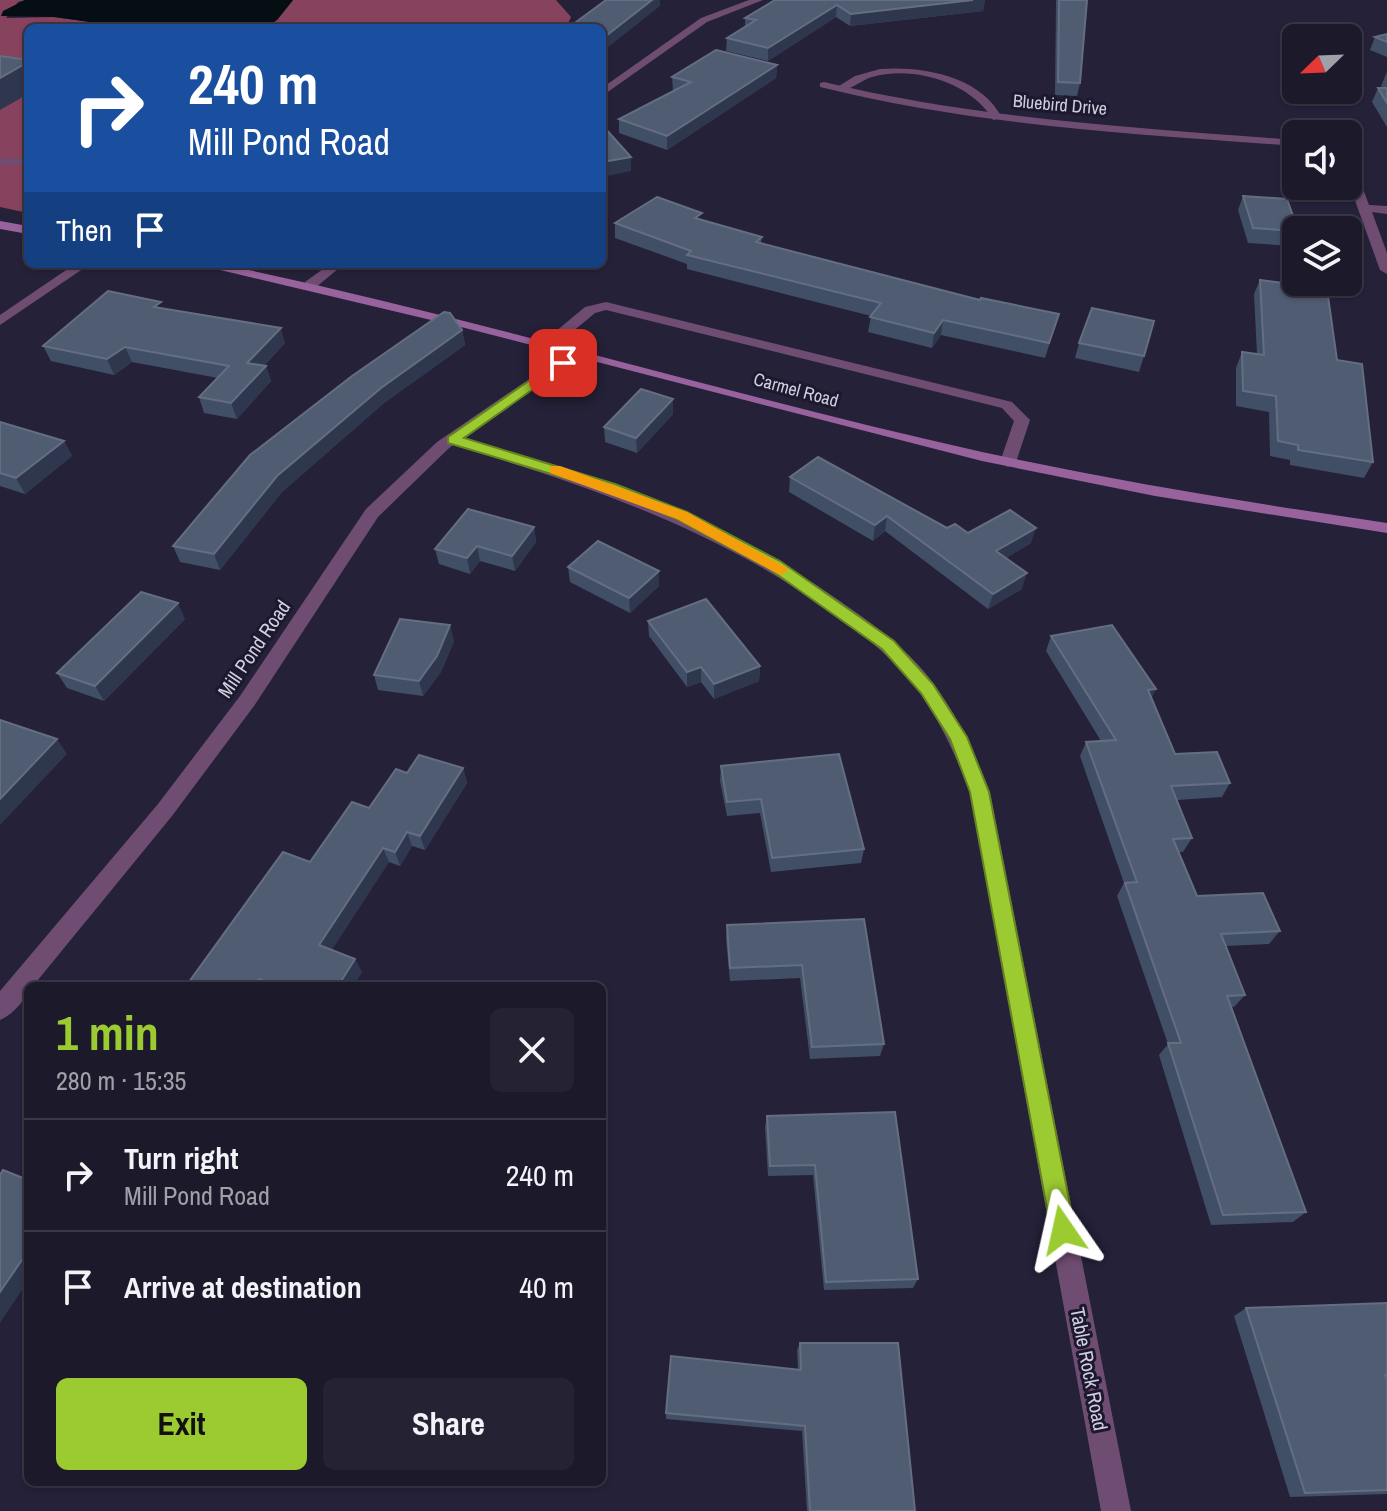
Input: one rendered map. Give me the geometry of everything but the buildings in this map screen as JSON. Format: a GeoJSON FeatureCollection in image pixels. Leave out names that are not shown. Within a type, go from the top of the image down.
{"type":"FeatureCollection","features":[{"type":"Feature","properties":{"kind":"main road"},"geometry":{"type":"LineString","coordinates":[[0,225],[24,229]]}},
{"type":"Feature","properties":{"kind":"main road","name":"Carmel Road"},"geometry":{"type":"LineString","coordinates":[[222,268],[310,285],[1008,462],[1387,528]]}},
{"type":"Feature","properties":{"kind":"street"},"geometry":{"type":"LineString","coordinates":[[730,0],[741,5]]}},
{"type":"Feature","properties":{"kind":"street"},"geometry":{"type":"LineString","coordinates":[[606,90],[691,28],[758,0]]}},
{"type":"Feature","properties":{"kind":"street"},"geometry":{"type":"LineString","coordinates":[[839,89],[862,76],[879,72],[917,75],[954,82],[984,95],[994,106],[997,118]]}},
{"type":"Feature","properties":{"kind":"street","name":"Bluebird Drive"},"geometry":{"type":"LineString","coordinates":[[824,85],[919,108],[997,118],[1282,142]]}},
{"type":"Feature","properties":{"kind":"street"},"geometry":{"type":"LineString","coordinates":[[0,162],[24,161]]}},
{"type":"Feature","properties":{"kind":"street"},"geometry":{"type":"LineString","coordinates":[[1362,200],[1387,270]]}},
{"type":"Feature","properties":{"kind":"street"},"geometry":{"type":"LineString","coordinates":[[1365,208],[1387,210]]}},
{"type":"Feature","properties":{"kind":"street"},"geometry":{"type":"LineString","coordinates":[[0,321],[78,268]]}},
{"type":"Feature","properties":{"kind":"street"},"geometry":{"type":"LineString","coordinates":[[310,285],[333,268]]}},
{"type":"Feature","properties":{"kind":"street"},"geometry":{"type":"LineString","coordinates":[[548,345],[590,310],[606,306],[1007,405],[1022,420],[1008,462]]}},
{"type":"Feature","properties":{"kind":"street","name":"Mill Pond Road"},"geometry":{"type":"LineString","coordinates":[[0,1009],[165,810],[238,713],[372,513],[424,457],[578,352]]}},
{"type":"Feature","properties":{"kind":"street","name":"Table Rock Road"},"geometry":{"type":"LineString","coordinates":[[453,440],[610,487],[682,516],[763,558],[888,645],[927,688],[958,737],[980,792],[1116,1511]]}},
{"type":"Feature","properties":{"kind":"shaded area"},"geometry":{"type":"Polygon","coordinates":[[[0,0],[25,0],[18,2],[6,18],[54,17],[105,24],[24,24],[24,212],[0,207],[0,0]]]}},
{"type":"Feature","properties":{"kind":"shaded area"},"geometry":{"type":"Polygon","coordinates":[[[25,0],[293,0],[270,24],[105,24],[54,17],[1,16],[3,11],[25,0]]]}},
{"type":"Feature","properties":{"kind":"shaded area"},"geometry":{"type":"Polygon","coordinates":[[[293,0],[556,0],[571,17],[568,24],[270,24],[293,0]]]}},
{"type":"Feature","properties":{"kind":"slow traffic"},"geometry":{"type":"LineString","coordinates":[[555,470],[610,487],[682,516],[729,538],[781,569]]}},
{"type":"Feature","properties":{"kind":"route"},"geometry":{"type":"LineString","coordinates":[[563,363],[453,440],[610,487],[729,538],[829,601],[888,645],[927,688],[958,737],[980,792],[1063,1230]]}}]}
